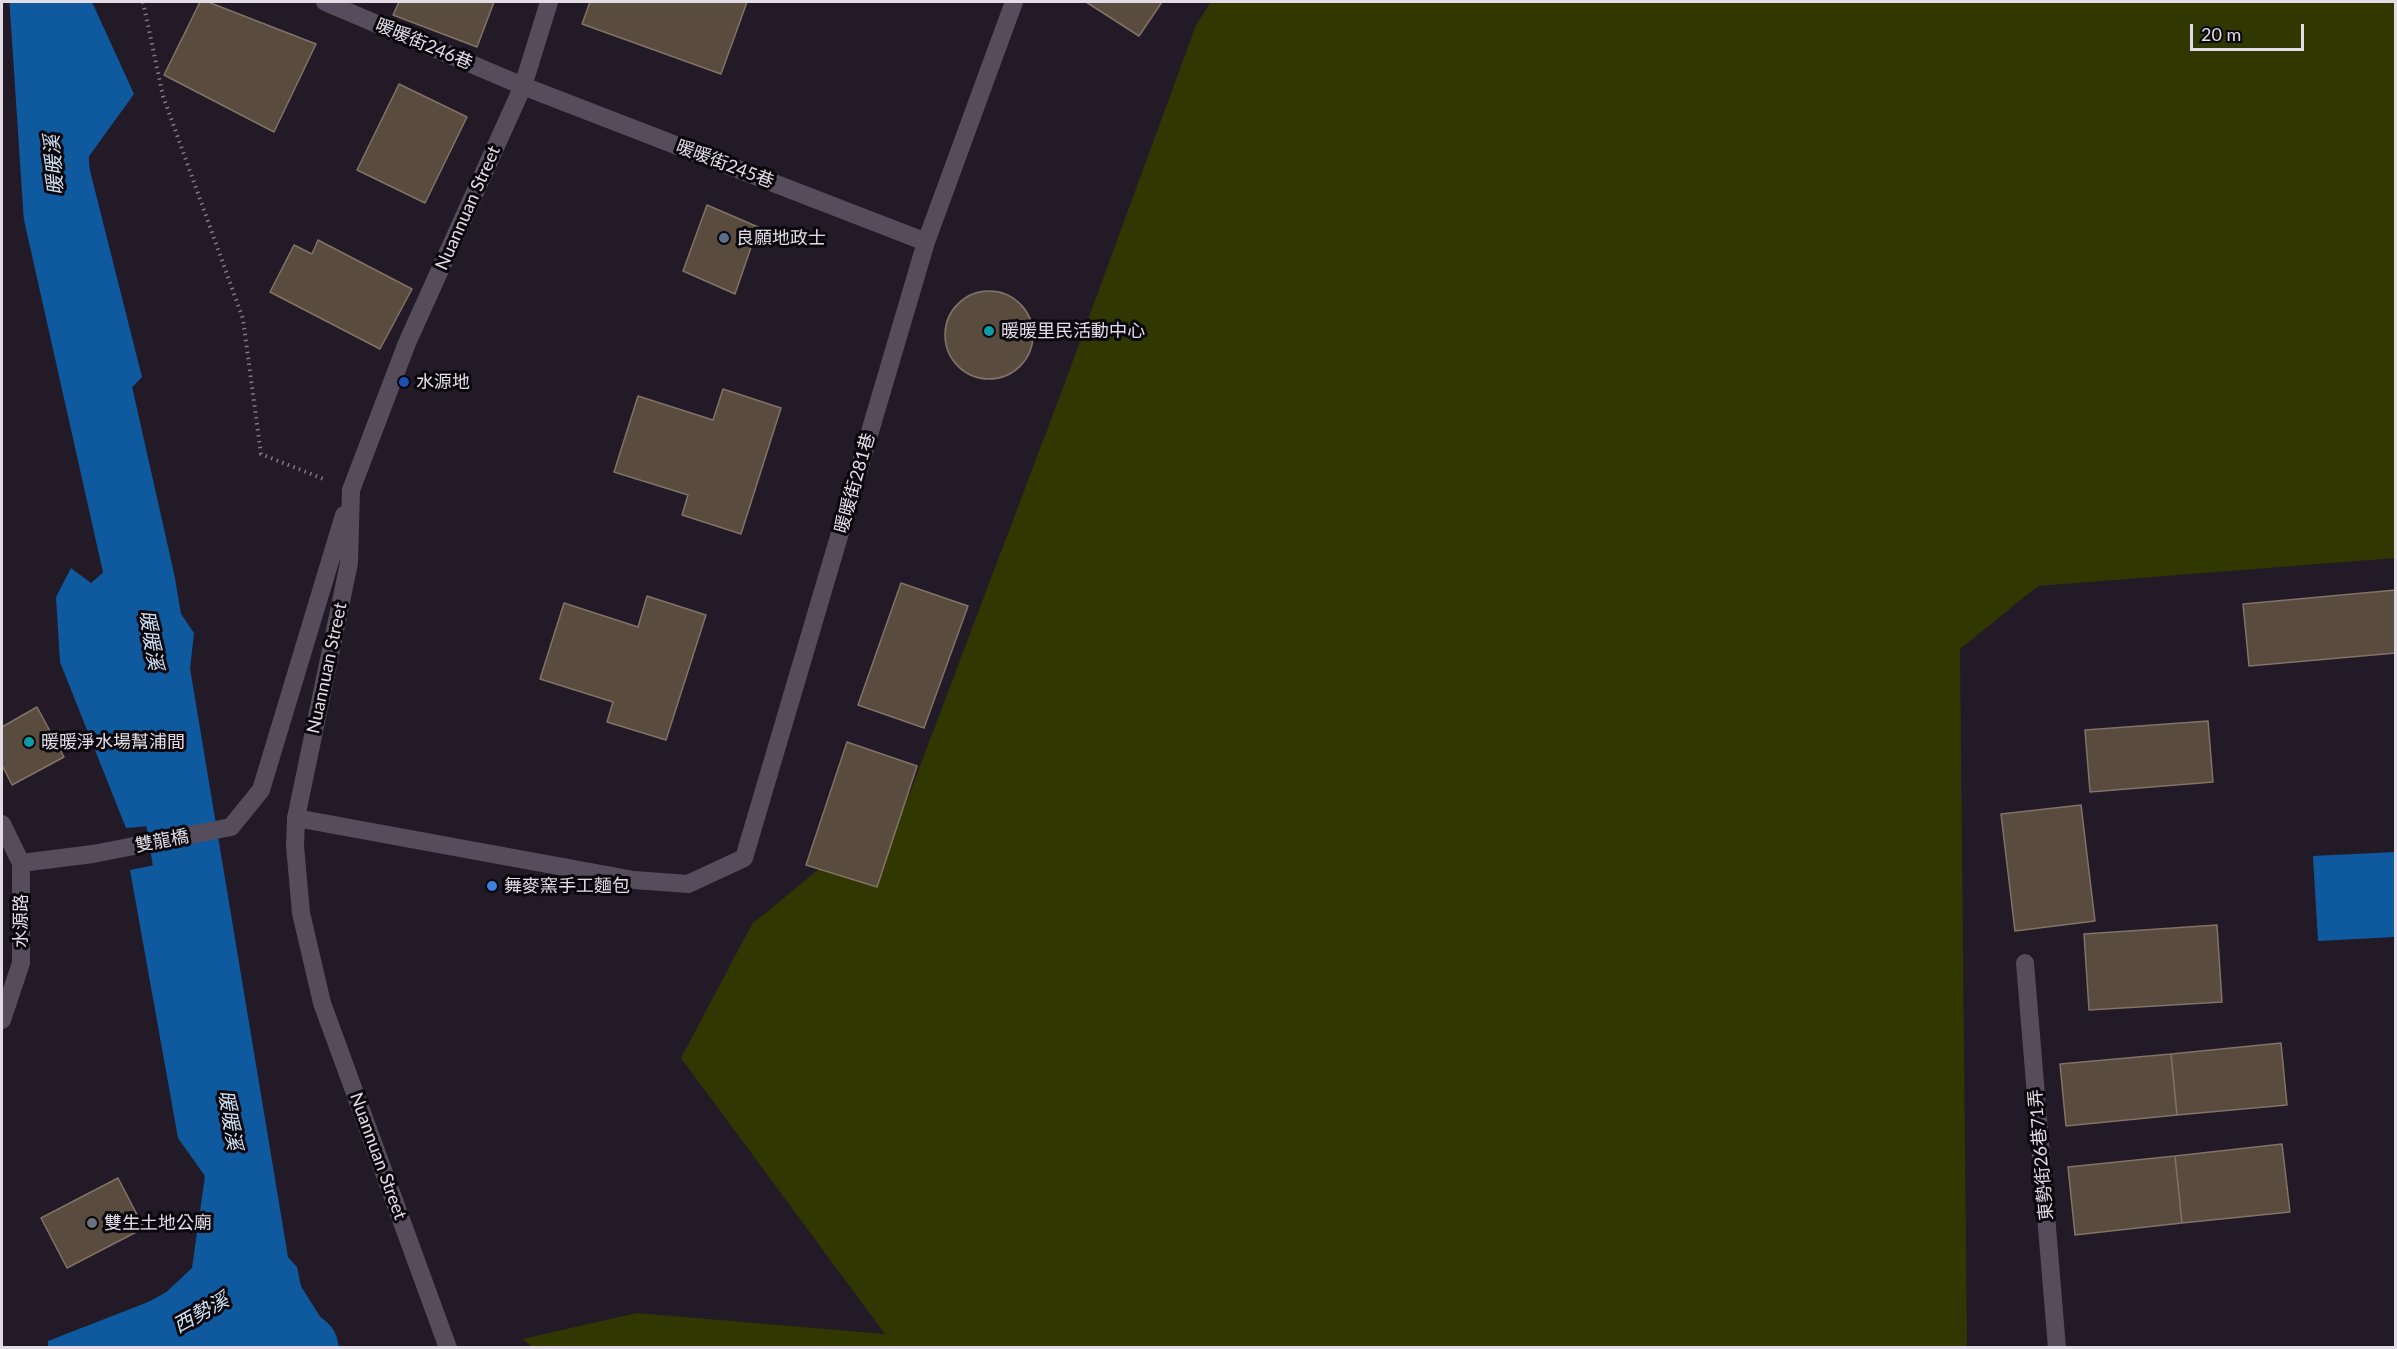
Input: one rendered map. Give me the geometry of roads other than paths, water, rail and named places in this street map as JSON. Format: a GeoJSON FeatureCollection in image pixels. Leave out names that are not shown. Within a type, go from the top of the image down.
{"type":"FeatureCollection","features":[{"type":"Feature","properties":{"kind":"street","name":"暖暖街246巷"},"geometry":{"type":"LineString","coordinates":[[325,2],[523,86]]}},
{"type":"Feature","properties":{"kind":"street","name":"Nuannuan Street"},"geometry":{"type":"LineString","coordinates":[[448,1347],[322,1004],[301,913],[295,846],[297,818],[349,563],[351,490],[407,343],[523,86],[549,2]]}},
{"type":"Feature","properties":{"kind":"street","name":"暖暖街281巷"},"geometry":{"type":"LineString","coordinates":[[297,818],[634,880],[688,884],[744,858],[926,242],[1014,2]]}},
{"type":"Feature","properties":{"kind":"street","name":"暖暖街245巷"},"geometry":{"type":"LineString","coordinates":[[523,86],[926,242]]}},
{"type":"Feature","properties":{"kind":"street","name":"雙龍橋"},"geometry":{"type":"LineString","coordinates":[[21,863],[93,854],[231,826],[261,790],[351,490]]}},
{"type":"Feature","properties":{"kind":"street","name":"水源路"},"geometry":{"type":"LineString","coordinates":[[2,824],[21,863],[21,963],[2,1020]]}},
{"type":"Feature","properties":{"kind":"street","name":"東勢街26巷71弄"},"geometry":{"type":"LineString","coordinates":[[2025,963],[2057,1347]]}},
{"type":"Feature","properties":{"kind":"water"},"geometry":{"type":"Polygon","coordinates":[[[18,2],[92,2],[134,94],[87,159],[142,377],[118,402],[109,482],[148,565],[194,633],[173,824],[126,828],[60,662],[56,597],[71,568],[91,583],[112,565],[109,527],[96,512],[84,439],[108,370],[100,280],[35,195],[58,77],[69,61],[70,34],[25,18],[18,2]]]}},
{"type":"Feature","properties":{"kind":"water"},"geometry":{"type":"Polygon","coordinates":[[[2395,852],[2395,937],[2318,941],[2313,856],[2395,852]]]}},
{"type":"Feature","properties":{"kind":"water"},"geometry":{"type":"Polygon","coordinates":[[[179,860],[222,1132],[277,1196],[264,1231],[297,1267],[311,1336],[329,1347],[191,1347],[146,1329],[137,1337],[135,1347],[48,1347],[48,1341],[161,1297],[192,1268],[205,1176],[178,1138],[130,870],[179,860]]]}},
{"type":"Feature","properties":{"kind":"waterway","name":"暖暖溪"},"geometry":{"type":"LineString","coordinates":[[44,2],[58,214],[141,584],[257,1281],[294,1340],[304,1348]]}},
{"type":"Feature","properties":{"kind":"waterway","name":"西勢溪"},"geometry":{"type":"LineString","coordinates":[[147,1348],[153,1339],[245,1288]]}},
{"type":"Feature","properties":{"kind":"place","name":"良願地政士"},"geometry":{"type":"Point","coordinates":[724,238]}},
{"type":"Feature","properties":{"kind":"place","name":"暖暖里民活動中心"},"geometry":{"type":"Point","coordinates":[989,331]}},
{"type":"Feature","properties":{"kind":"place","name":"水源地"},"geometry":{"type":"Point","coordinates":[404,382]}},
{"type":"Feature","properties":{"kind":"place","name":"暖暖淨水場幫浦間"},"geometry":{"type":"Point","coordinates":[29,742]}},
{"type":"Feature","properties":{"kind":"place","name":"舞麥窯手工麵包"},"geometry":{"type":"Point","coordinates":[492,886]}},
{"type":"Feature","properties":{"kind":"place","name":"雙生土地公廟"},"geometry":{"type":"Point","coordinates":[92,1223]}}]}
